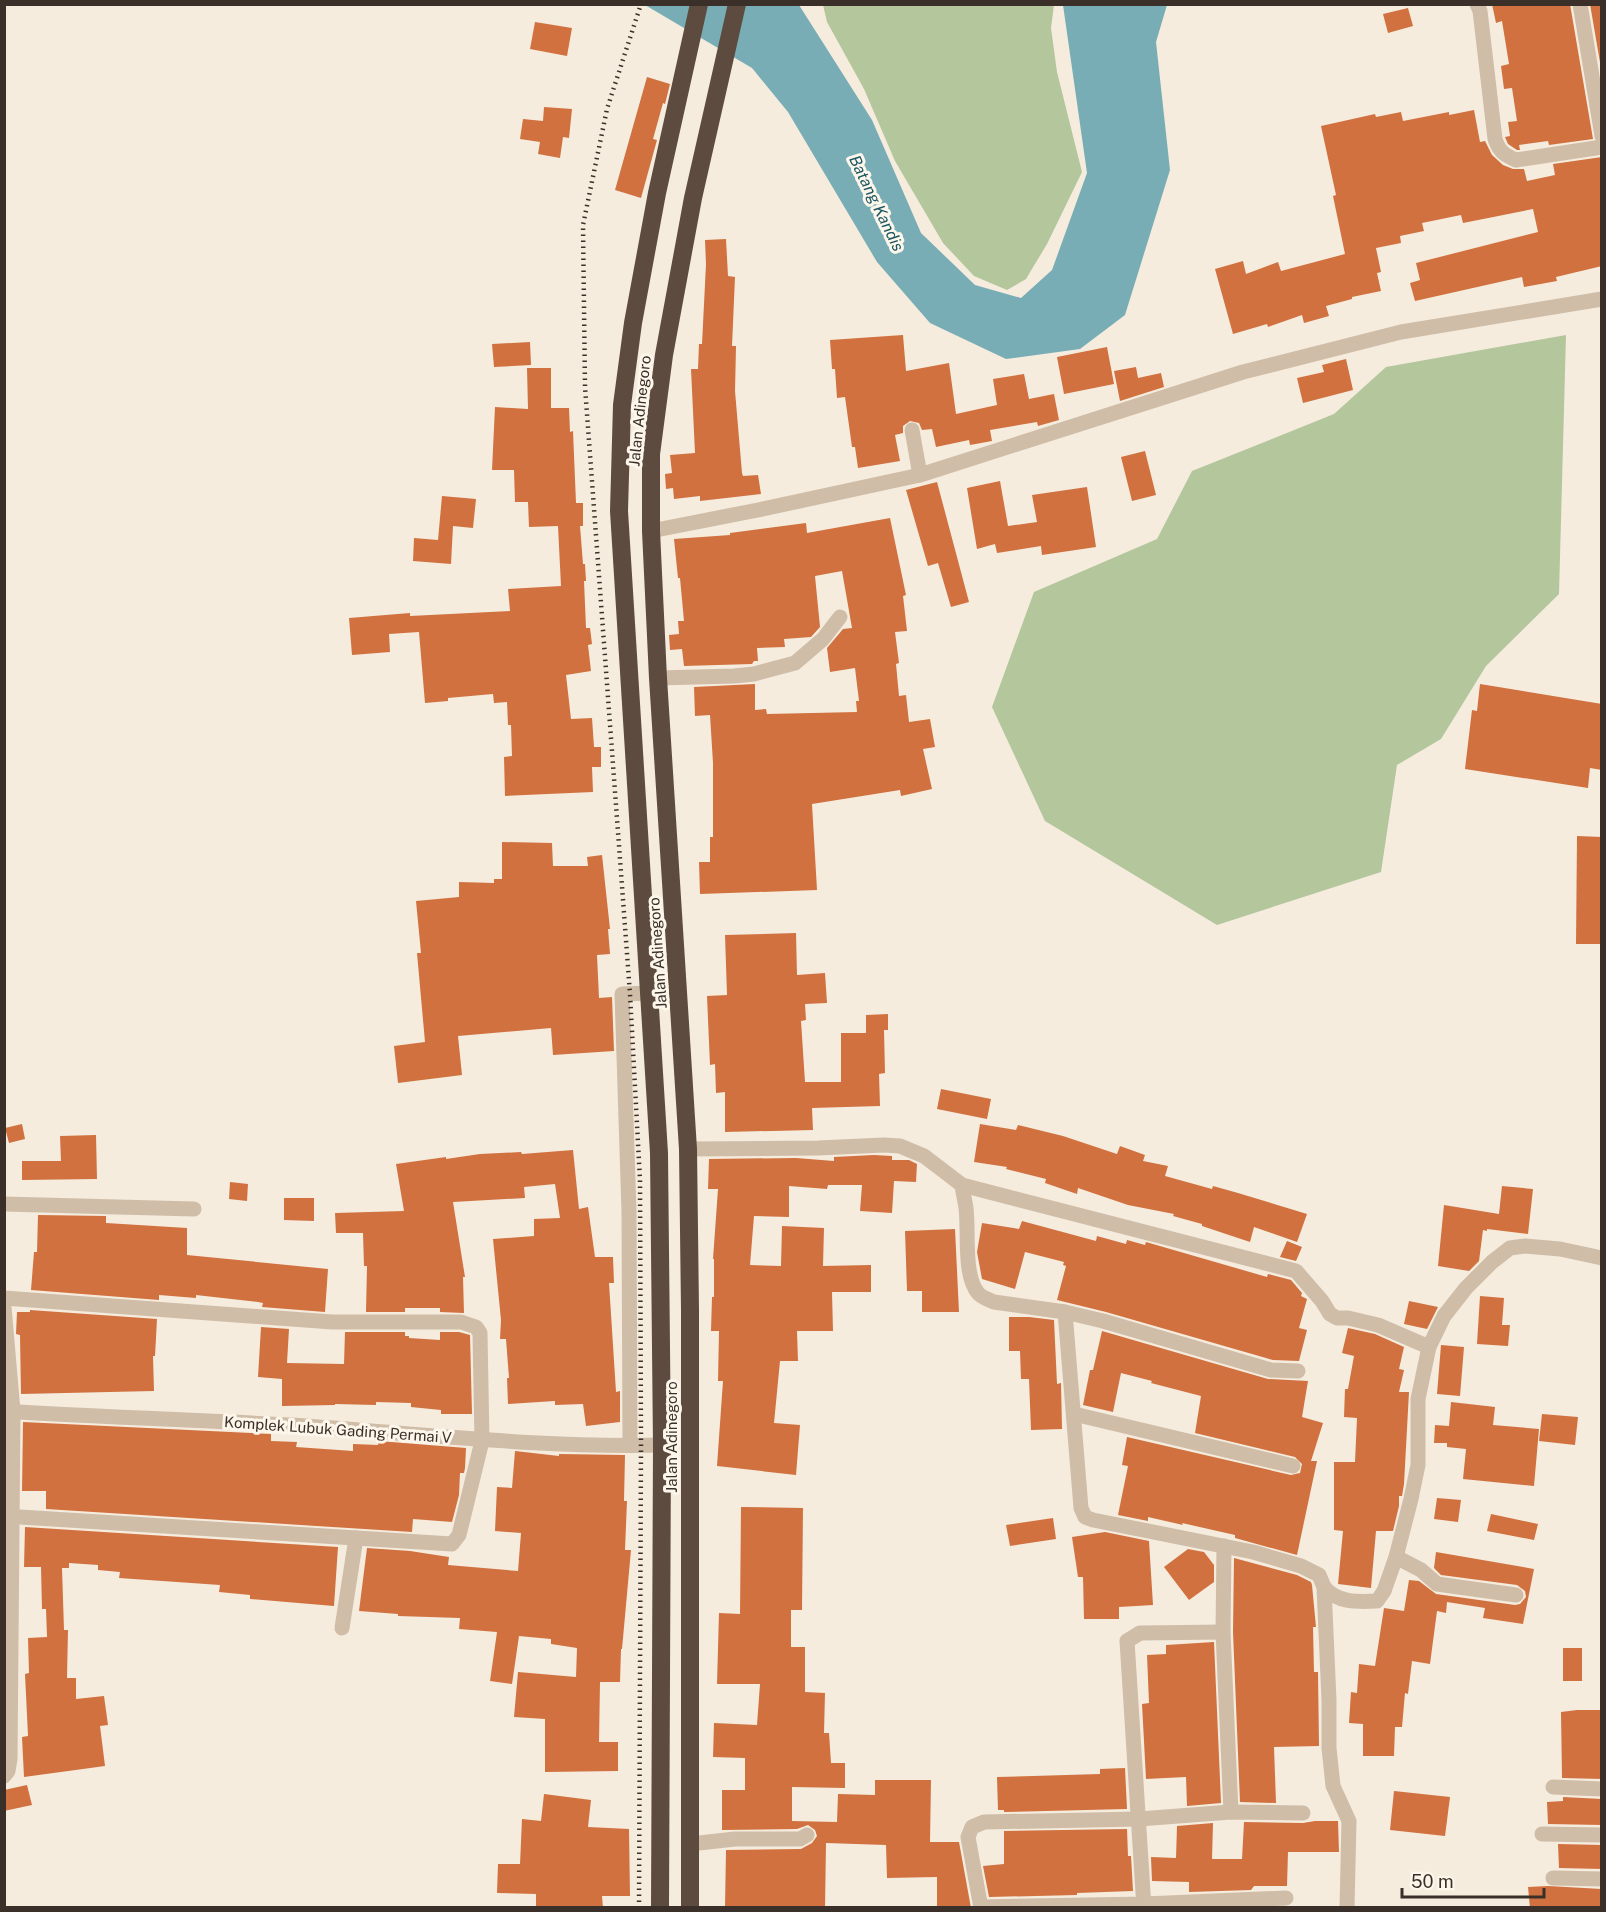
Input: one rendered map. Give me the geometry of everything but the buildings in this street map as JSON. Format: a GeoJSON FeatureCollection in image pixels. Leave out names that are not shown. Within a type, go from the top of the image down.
{"type":"FeatureCollection","features":[{"type":"Feature","properties":{"kind":"highway","name":"Jalan Adinegoro"},"geometry":{"type":"LineString","coordinates":[[660,1908],[662,1445],[659,1153],[619,511],[622,405],[633,323],[657,193],[699,4]]}},
{"type":"Feature","properties":{"kind":"highway","name":"Jalan Adinegoro"},"geometry":{"type":"LineString","coordinates":[[690,1908],[688,1149],[658,678],[651,531],[651,454],[664,355],[693,198],[737,4]]}},
{"type":"Feature","properties":{"kind":"highway"},"geometry":{"type":"LineString","coordinates":[[654,1066],[684,1064]]}},
{"type":"Feature","properties":{"kind":"street"},"geometry":{"type":"LineString","coordinates":[[1477,4],[1480,10],[1495,139],[1505,156],[1516,160],[1602,147]]}},
{"type":"Feature","properties":{"kind":"street"},"geometry":{"type":"LineString","coordinates":[[1580,4],[1602,136]]}},
{"type":"Feature","properties":{"kind":"street"},"geometry":{"type":"LineString","coordinates":[[651,531],[920,475],[1243,372],[1401,332],[1602,299]]}},
{"type":"Feature","properties":{"kind":"street"},"geometry":{"type":"LineString","coordinates":[[912,430],[920,475]]}},
{"type":"Feature","properties":{"kind":"street"},"geometry":{"type":"LineString","coordinates":[[658,678],[744,675],[795,663],[823,639],[840,617]]}},
{"type":"Feature","properties":{"kind":"street"},"geometry":{"type":"LineString","coordinates":[[630,1445],[629,1212],[622,994],[648,993]]}},
{"type":"Feature","properties":{"kind":"street"},"geometry":{"type":"LineString","coordinates":[[688,1149],[900,1146],[924,1156],[962,1185],[1296,1270],[1330,1314],[1337,1318],[1348,1318],[1378,1325],[1429,1347]]}},
{"type":"Feature","properties":{"kind":"street"},"geometry":{"type":"LineString","coordinates":[[962,1185],[970,1272],[973,1286],[979,1294],[994,1302],[1065,1312],[1103,1321],[1271,1370],[1298,1371]]}},
{"type":"Feature","properties":{"kind":"street"},"geometry":{"type":"LineString","coordinates":[[4,1204],[194,1209]]}},
{"type":"Feature","properties":{"kind":"street"},"geometry":{"type":"LineString","coordinates":[[1065,1312],[1081,1508],[1085,1516],[1093,1520],[1253,1552],[1301,1566],[1319,1575],[1331,1596],[1354,1602],[1377,1601],[1384,1591],[1396,1557],[1418,1465],[1418,1398],[1429,1347],[1444,1316],[1466,1288],[1510,1248],[1525,1246],[1560,1249],[1602,1258]]}},
{"type":"Feature","properties":{"kind":"street"},"geometry":{"type":"LineString","coordinates":[[4,1298],[332,1322],[461,1322],[476,1327],[482,1342],[482,1441],[459,1535],[452,1544],[8,1516]]}},
{"type":"Feature","properties":{"kind":"street"},"geometry":{"type":"LineString","coordinates":[[4,1307],[9,1411],[10,1759],[8,1771],[4,1776]]}},
{"type":"Feature","properties":{"kind":"street","name":"Komplek Lubuk Gading Permai V"},"geometry":{"type":"LineString","coordinates":[[9,1411],[280,1425],[482,1441],[662,1445]]}},
{"type":"Feature","properties":{"kind":"street"},"geometry":{"type":"LineString","coordinates":[[1074,1414],[1293,1466]]}},
{"type":"Feature","properties":{"kind":"street"},"geometry":{"type":"LineString","coordinates":[[342,1628],[356,1538]]}},
{"type":"Feature","properties":{"kind":"street"},"geometry":{"type":"LineString","coordinates":[[1224,1546],[1223,1632],[1231,1812]]}},
{"type":"Feature","properties":{"kind":"street"},"geometry":{"type":"LineString","coordinates":[[1396,1557],[1420,1570],[1437,1584],[1516,1595]]}},
{"type":"Feature","properties":{"kind":"street"},"geometry":{"type":"LineString","coordinates":[[1324,1587],[1329,1749],[1333,1786],[1349,1821],[1347,1908]]}},
{"type":"Feature","properties":{"kind":"street"},"geometry":{"type":"LineString","coordinates":[[1144,1906],[1127,1641],[1140,1633],[1223,1632]]}},
{"type":"Feature","properties":{"kind":"street"},"geometry":{"type":"LineString","coordinates":[[1553,1787],[1602,1789]]}},
{"type":"Feature","properties":{"kind":"street"},"geometry":{"type":"LineString","coordinates":[[1286,1898],[1144,1906],[981,1907],[968,1837],[972,1827],[984,1822],[1139,1819],[1231,1812],[1303,1813]]}},
{"type":"Feature","properties":{"kind":"street"},"geometry":{"type":"LineString","coordinates":[[1542,1834],[1602,1836]]}},
{"type":"Feature","properties":{"kind":"street"},"geometry":{"type":"LineString","coordinates":[[690,1844],[735,1839],[800,1839],[807,1835]]}},
{"type":"Feature","properties":{"kind":"street"},"geometry":{"type":"LineString","coordinates":[[1553,1878],[1602,1879]]}},
{"type":"Feature","properties":{"kind":"green space"},"geometry":{"type":"Polygon","coordinates":[[[823,5],[1054,5],[1051,28],[1057,72],[1082,172],[1047,244],[1026,279],[1007,290],[974,276],[943,243],[895,161],[864,89],[827,22],[823,5]]]}},
{"type":"Feature","properties":{"kind":"green space"},"geometry":{"type":"Polygon","coordinates":[[[1566,335],[1559,594],[1486,666],[1441,739],[1397,765],[1381,872],[1217,925],[1045,821],[992,707],[1034,592],[1157,539],[1192,471],[1334,414],[1386,367],[1566,335]]]}},
{"type":"Feature","properties":{"kind":"water","name":"Batang Kandis"},"geometry":{"type":"Polygon","coordinates":[[[645,5],[799,5],[872,120],[921,233],[975,285],[1021,298],[1052,270],[1087,173],[1063,5],[1167,5],[1156,42],[1170,170],[1125,315],[1080,349],[1006,359],[930,323],[877,262],[788,112],[752,68],[645,5]]]}},
{"type":"Feature","properties":{"kind":"railway"},"geometry":{"type":"LineString","coordinates":[[639,1908],[640,1180],[630,994],[585,387],[583,225],[607,109],[641,4]]}}]}
